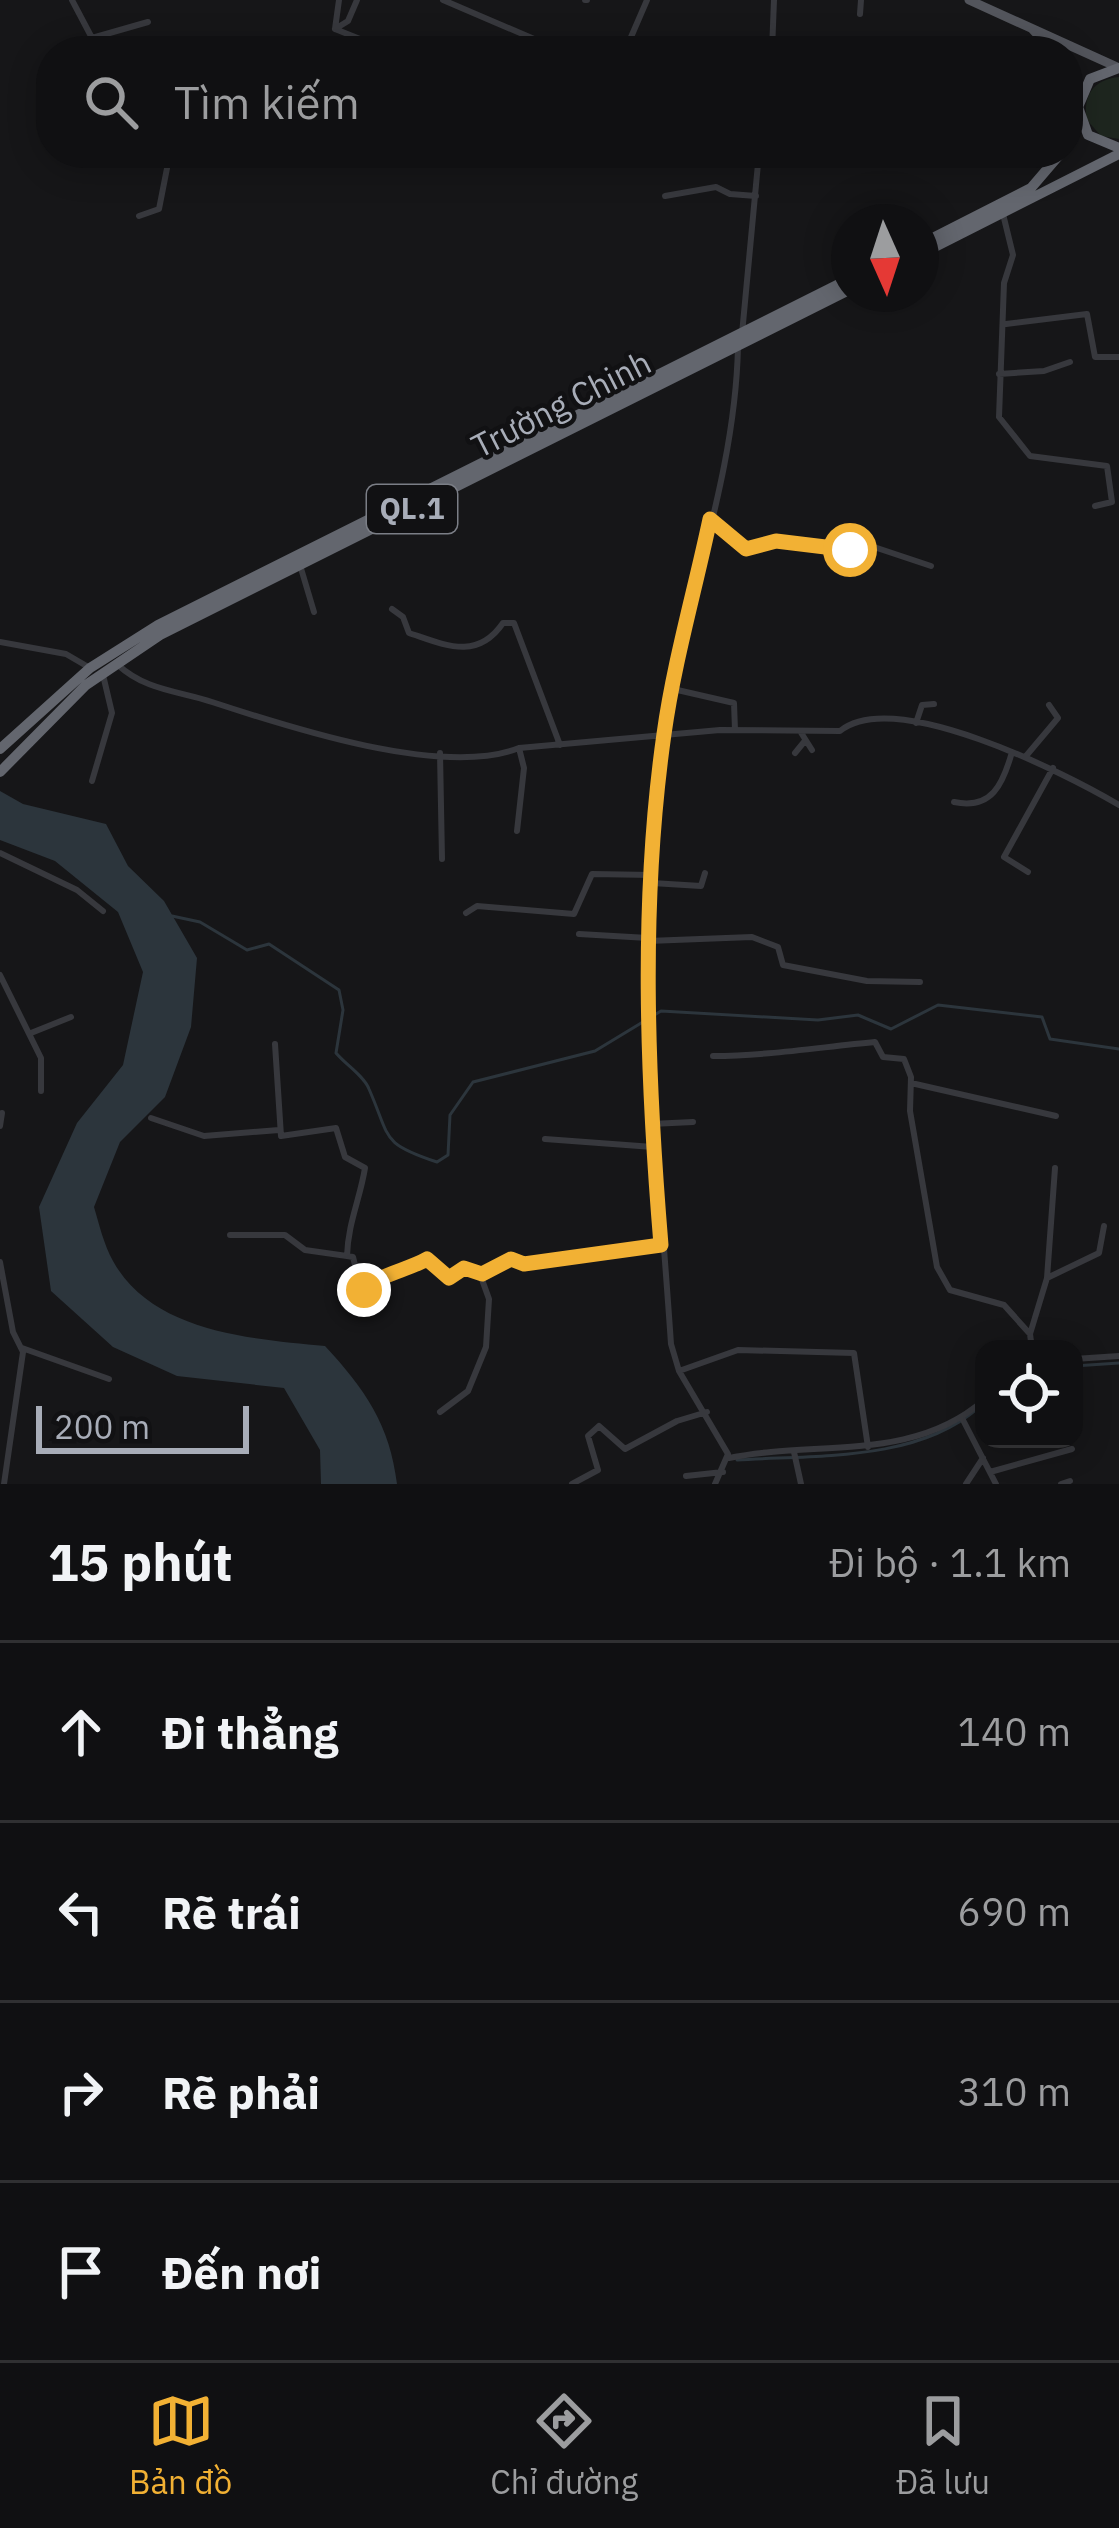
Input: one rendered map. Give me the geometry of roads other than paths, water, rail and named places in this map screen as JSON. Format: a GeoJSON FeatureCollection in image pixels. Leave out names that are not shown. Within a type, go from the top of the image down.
{"type":"FeatureCollection","features":[{"type":"Feature","properties":{"kind":"highway"},"geometry":{"type":"LineString","coordinates":[[1083,98],[1090,79],[1119,68]]}},
{"type":"Feature","properties":{"kind":"highway"},"geometry":{"type":"LineString","coordinates":[[1083,121],[1093,140],[1119,151]]}},
{"type":"Feature","properties":{"kind":"highway"},"geometry":{"type":"LineString","coordinates":[[939,245],[1119,151]]}},
{"type":"Feature","properties":{"kind":"highway"},"geometry":{"type":"LineString","coordinates":[[939,235],[1030,188],[1048,168]]}},
{"type":"Feature","properties":{"kind":"highway","name":"Trường Chinh"},"geometry":{"type":"LineString","coordinates":[[0,749],[158,625],[831,288]]}},
{"type":"Feature","properties":{"kind":"highway","name":"Trường Chinh"},"geometry":{"type":"LineString","coordinates":[[2,770],[96,670],[831,299]]}},
{"type":"Feature","properties":{"kind":"main road"},"geometry":{"type":"LineString","coordinates":[[969,0],[1053,36]]}},
{"type":"Feature","properties":{"kind":"main road"},"geometry":{"type":"LineString","coordinates":[[1024,22],[1038,36]]}},
{"type":"Feature","properties":{"kind":"main road"},"geometry":{"type":"LineString","coordinates":[[1083,51],[1119,68]]}},
{"type":"Feature","properties":{"kind":"street"},"geometry":{"type":"LineString","coordinates":[[72,0],[91,36]]}},
{"type":"Feature","properties":{"kind":"street"},"geometry":{"type":"LineString","coordinates":[[335,29],[339,0]]}},
{"type":"Feature","properties":{"kind":"street"},"geometry":{"type":"LineString","coordinates":[[335,29],[348,22],[357,0]]}},
{"type":"Feature","properties":{"kind":"street"},"geometry":{"type":"LineString","coordinates":[[443,0],[527,36]]}},
{"type":"Feature","properties":{"kind":"street"},"geometry":{"type":"LineString","coordinates":[[632,36],[646,0]]}},
{"type":"Feature","properties":{"kind":"street"},"geometry":{"type":"LineString","coordinates":[[772,36],[774,0]]}},
{"type":"Feature","properties":{"kind":"street"},"geometry":{"type":"LineString","coordinates":[[860,14],[862,0]]}},
{"type":"Feature","properties":{"kind":"street"},"geometry":{"type":"LineString","coordinates":[[99,36],[148,22]]}},
{"type":"Feature","properties":{"kind":"street"},"geometry":{"type":"LineString","coordinates":[[335,29],[352,36]]}},
{"type":"Feature","properties":{"kind":"street"},"geometry":{"type":"LineString","coordinates":[[139,216],[158,211],[167,168]]}},
{"type":"Feature","properties":{"kind":"street"},"geometry":{"type":"LineString","coordinates":[[715,1484],[728,1458],[707,1412],[679,1371],[661,1245],[651,1124],[649,940],[664,734],[732,437],[758,168]]}},
{"type":"Feature","properties":{"kind":"street"},"geometry":{"type":"LineString","coordinates":[[665,196],[716,187],[730,194],[756,196]]}},
{"type":"Feature","properties":{"kind":"street"},"geometry":{"type":"LineString","coordinates":[[1003,214],[1013,254],[1004,283],[999,417],[1028,455],[1107,466],[1112,502],[1095,506]]}},
{"type":"Feature","properties":{"kind":"street"},"geometry":{"type":"LineString","coordinates":[[1006,324],[1087,314],[1095,357],[1119,357]]}},
{"type":"Feature","properties":{"kind":"street"},"geometry":{"type":"LineString","coordinates":[[999,374],[1044,371],[1070,362]]}},
{"type":"Feature","properties":{"kind":"street"},"geometry":{"type":"LineString","coordinates":[[710,519],[746,549],[773,541],[846,550],[878,548],[932,566]]}},
{"type":"Feature","properties":{"kind":"street"},"geometry":{"type":"LineString","coordinates":[[300,565],[314,612]]}},
{"type":"Feature","properties":{"kind":"street"},"geometry":{"type":"LineString","coordinates":[[392,609],[404,617],[409,633],[455,650],[482,644],[503,623],[514,623],[560,745]]}},
{"type":"Feature","properties":{"kind":"street"},"geometry":{"type":"LineString","coordinates":[[0,642],[66,654],[96,670],[112,713],[92,781]]}},
{"type":"Feature","properties":{"kind":"street"},"geometry":{"type":"LineString","coordinates":[[115,662],[142,683],[311,736],[440,753],[498,757],[519,748],[664,734],[840,731],[856,720],[916,723],[1026,756],[1119,805]]}},
{"type":"Feature","properties":{"kind":"street"},"geometry":{"type":"LineString","coordinates":[[673,688],[734,703],[735,730]]}},
{"type":"Feature","properties":{"kind":"street"},"geometry":{"type":"LineString","coordinates":[[916,723],[922,705],[934,704]]}},
{"type":"Feature","properties":{"kind":"street"},"geometry":{"type":"LineString","coordinates":[[1026,756],[1058,718],[1049,705]]}},
{"type":"Feature","properties":{"kind":"street"},"geometry":{"type":"LineString","coordinates":[[800,731],[812,750]]}},
{"type":"Feature","properties":{"kind":"street"},"geometry":{"type":"LineString","coordinates":[[795,753],[804,742]]}},
{"type":"Feature","properties":{"kind":"street"},"geometry":{"type":"LineString","coordinates":[[518,831],[524,768],[519,748]]}},
{"type":"Feature","properties":{"kind":"street"},"geometry":{"type":"LineString","coordinates":[[954,802],[974,806],[991,796],[1012,752]]}},
{"type":"Feature","properties":{"kind":"street"},"geometry":{"type":"LineString","coordinates":[[440,753],[442,859]]}},
{"type":"Feature","properties":{"kind":"street"},"geometry":{"type":"LineString","coordinates":[[1028,872],[1004,857],[1053,768]]}},
{"type":"Feature","properties":{"kind":"street"},"geometry":{"type":"LineString","coordinates":[[0,854],[76,890],[104,911]]}},
{"type":"Feature","properties":{"kind":"street"},"geometry":{"type":"LineString","coordinates":[[466,913],[477,906],[574,914],[592,874],[700,886],[705,873]]}},
{"type":"Feature","properties":{"kind":"street"},"geometry":{"type":"LineString","coordinates":[[579,934],[649,940],[756,938],[775,944],[784,965],[802,973],[920,982]]}},
{"type":"Feature","properties":{"kind":"street"},"geometry":{"type":"LineString","coordinates":[[0,975],[40,1058],[41,1091]]}},
{"type":"Feature","properties":{"kind":"street"},"geometry":{"type":"LineString","coordinates":[[31,1033],[71,1017]]}},
{"type":"Feature","properties":{"kind":"street"},"geometry":{"type":"LineString","coordinates":[[713,1056],[749,1058],[770,1051],[880,1043],[884,1057],[904,1059],[937,1268],[950,1290],[1004,1305],[1030,1334]]}},
{"type":"Feature","properties":{"kind":"street"},"geometry":{"type":"LineString","coordinates":[[275,1044],[279,1130],[286,1138],[336,1128],[345,1157],[365,1168],[360,1201],[348,1223],[347,1256],[363,1290],[374,1279],[411,1270],[427,1259],[447,1278],[464,1268],[480,1274],[511,1259],[524,1264],[661,1245]]}},
{"type":"Feature","properties":{"kind":"street"},"geometry":{"type":"LineString","coordinates":[[911,1084],[1056,1116]]}},
{"type":"Feature","properties":{"kind":"street"},"geometry":{"type":"LineString","coordinates":[[0,1126],[2,1113]]}},
{"type":"Feature","properties":{"kind":"street"},"geometry":{"type":"LineString","coordinates":[[152,1118],[204,1136],[279,1130]]}},
{"type":"Feature","properties":{"kind":"street"},"geometry":{"type":"LineString","coordinates":[[651,1124],[693,1122]]}},
{"type":"Feature","properties":{"kind":"street"},"geometry":{"type":"LineString","coordinates":[[544,1139],[653,1148]]}},
{"type":"Feature","properties":{"kind":"street"},"geometry":{"type":"LineString","coordinates":[[1031,1340],[1047,1278],[1055,1168]]}},
{"type":"Feature","properties":{"kind":"street"},"geometry":{"type":"LineString","coordinates":[[1047,1278],[1099,1253],[1104,1226]]}},
{"type":"Feature","properties":{"kind":"street"},"geometry":{"type":"LineString","coordinates":[[230,1235],[284,1235],[302,1249],[347,1256]]}},
{"type":"Feature","properties":{"kind":"street"},"geometry":{"type":"LineString","coordinates":[[0,1262],[13,1332],[22,1348],[4,1484]]}},
{"type":"Feature","properties":{"kind":"street"},"geometry":{"type":"LineString","coordinates":[[440,1412],[468,1391],[486,1347],[489,1299],[480,1274]]}},
{"type":"Feature","properties":{"kind":"street"},"geometry":{"type":"LineString","coordinates":[[0,1330],[13,1332]]}},
{"type":"Feature","properties":{"kind":"street"},"geometry":{"type":"LineString","coordinates":[[22,1348],[109,1378]]}},
{"type":"Feature","properties":{"kind":"street"},"geometry":{"type":"LineString","coordinates":[[679,1371],[738,1350],[854,1352],[868,1447]]}},
{"type":"Feature","properties":{"kind":"street"},"geometry":{"type":"LineString","coordinates":[[1083,1358],[1119,1356]]}},
{"type":"Feature","properties":{"kind":"street"},"geometry":{"type":"LineString","coordinates":[[728,1458],[868,1447],[964,1421],[975,1409]]}},
{"type":"Feature","properties":{"kind":"street"},"geometry":{"type":"LineString","coordinates":[[572,1484],[598,1469],[588,1436],[599,1426],[625,1449],[676,1420],[707,1412]]}},
{"type":"Feature","properties":{"kind":"street"},"geometry":{"type":"LineString","coordinates":[[964,1421],[996,1484]]}},
{"type":"Feature","properties":{"kind":"street"},"geometry":{"type":"LineString","coordinates":[[990,1472],[1072,1449]]}},
{"type":"Feature","properties":{"kind":"street"},"geometry":{"type":"LineString","coordinates":[[794,1452],[801,1484]]}},
{"type":"Feature","properties":{"kind":"street"},"geometry":{"type":"LineString","coordinates":[[966,1484],[982,1458]]}},
{"type":"Feature","properties":{"kind":"street"},"geometry":{"type":"LineString","coordinates":[[686,1476],[724,1472]]}},
{"type":"Feature","properties":{"kind":"waterway"},"geometry":{"type":"LineString","coordinates":[[172,916],[200,922],[247,950],[269,944],[339,990],[343,1010],[336,1053],[367,1084],[396,1144],[437,1162],[448,1155],[450,1115],[473,1082],[595,1051],[661,1011],[818,1020],[858,1015],[891,1029],[938,1005],[1042,1017],[1050,1039],[1119,1049]]}},
{"type":"Feature","properties":{"kind":"waterway"},"geometry":{"type":"LineString","coordinates":[[1083,1365],[1119,1363]]}},
{"type":"Feature","properties":{"kind":"waterway"},"geometry":{"type":"LineString","coordinates":[[737,1460],[831,1456],[895,1447],[953,1426],[975,1410]]}}]}
